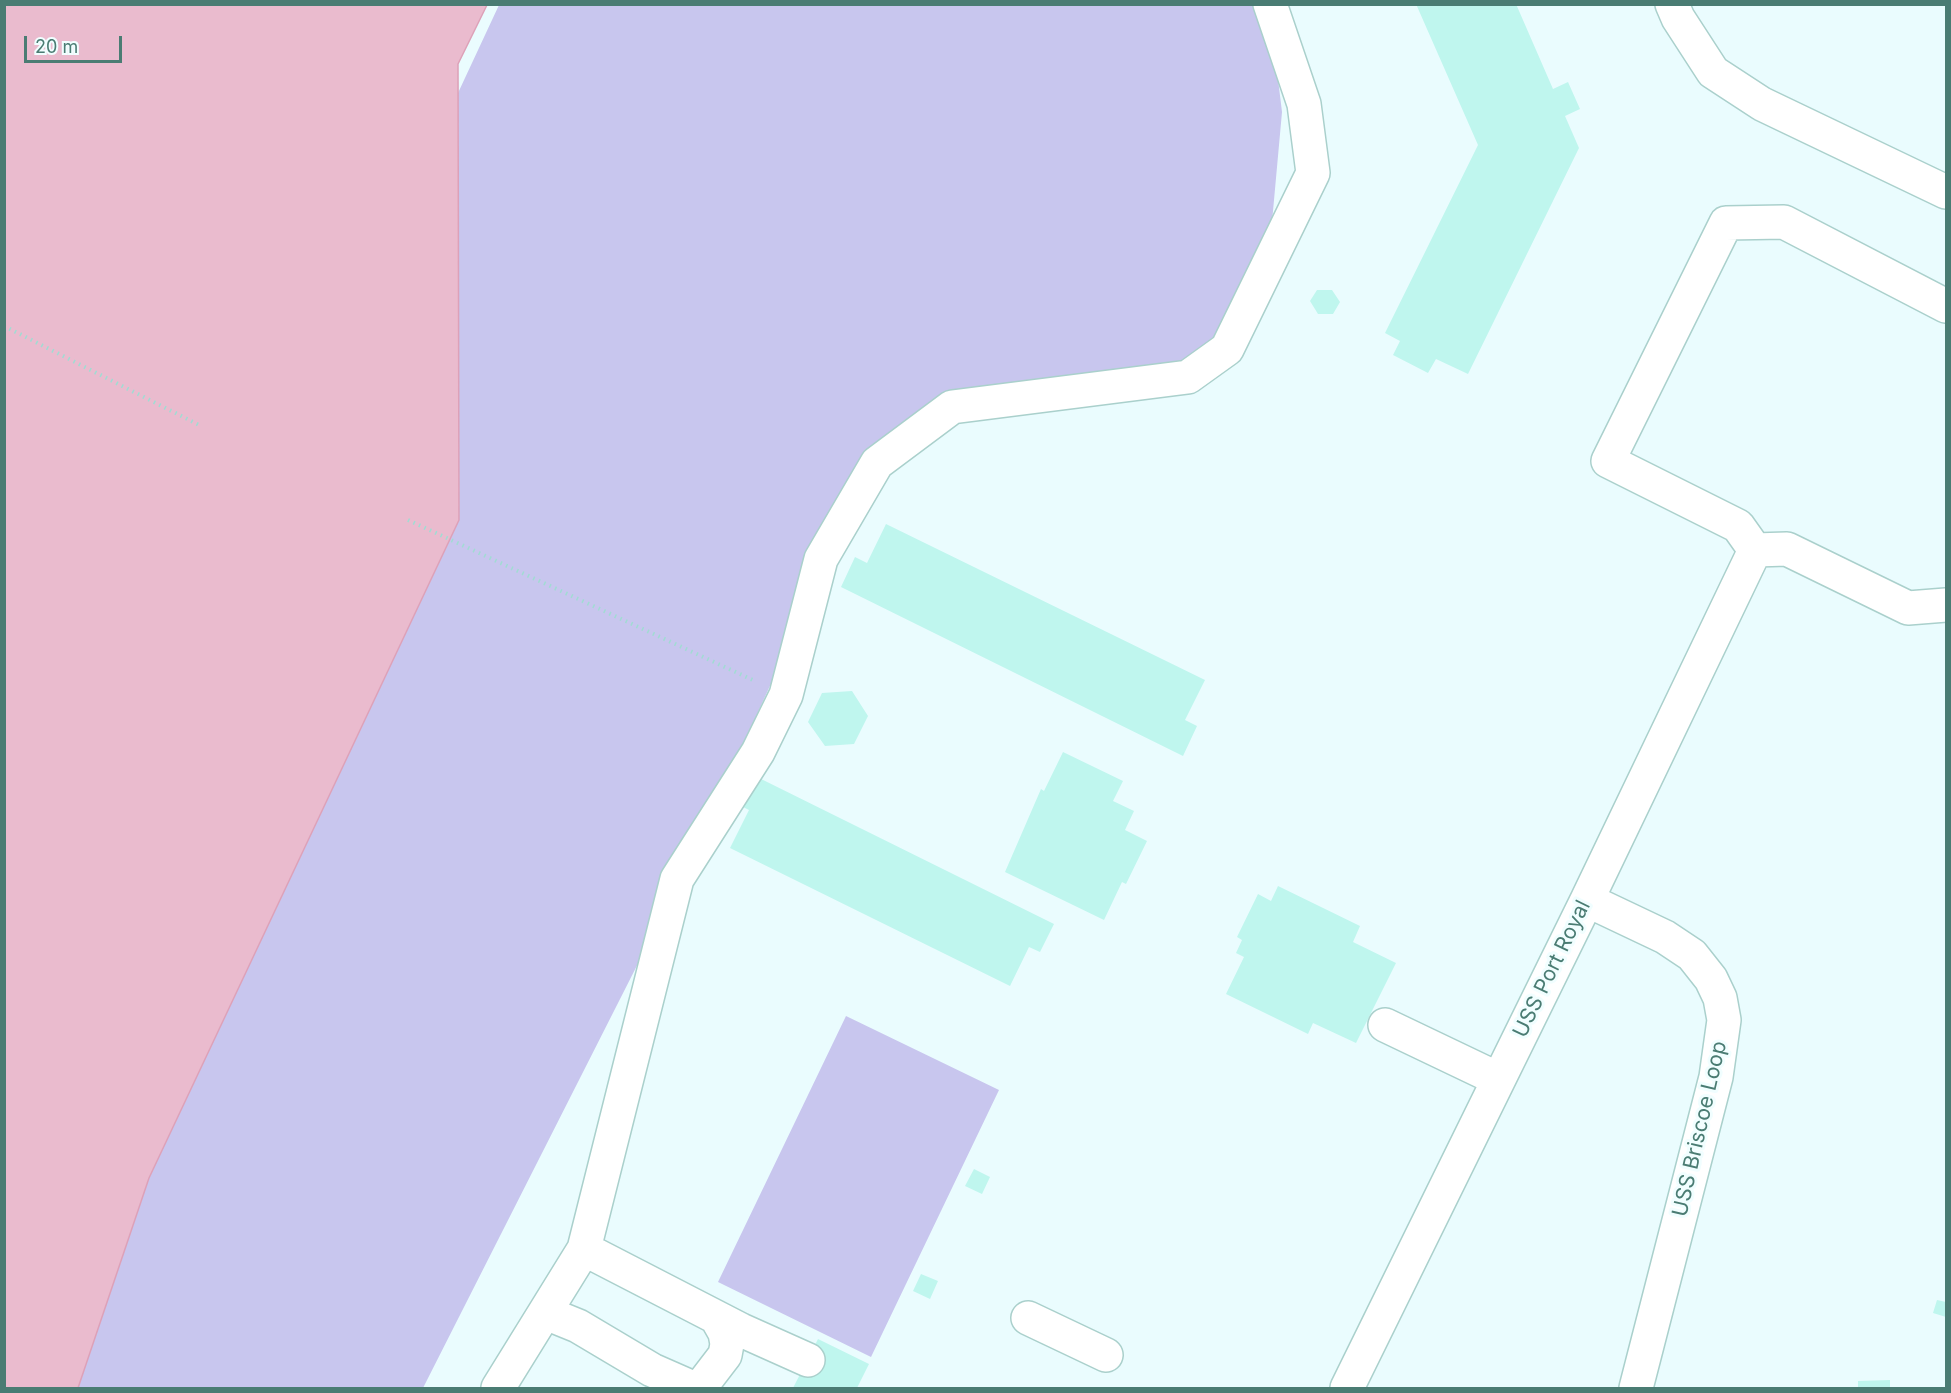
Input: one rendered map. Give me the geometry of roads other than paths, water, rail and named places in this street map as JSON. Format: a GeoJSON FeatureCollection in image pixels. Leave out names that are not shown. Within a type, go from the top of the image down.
{"type":"FeatureCollection","features":[{"type":"Feature","properties":{"kind":"street"},"geometry":{"type":"LineString","coordinates":[[498,1389],[584,1249],[677,879],[758,752],[786,695],[821,559],[877,463],[952,407],[1188,377],[1227,349],[1313,173],[1304,104],[1270,4]]}},
{"type":"Feature","properties":{"kind":"street"},"geometry":{"type":"LineString","coordinates":[[1672,4],[1678,18],[1713,72],[1762,104],[1947,192]]}},
{"type":"Feature","properties":{"kind":"street"},"geometry":{"type":"LineString","coordinates":[[1947,306],[1784,222],[1726,223],[1608,461],[1738,526],[1755,550],[1787,549],[1908,608],[1947,605]]}},
{"type":"Feature","properties":{"kind":"street","name":"USS Port Royal"},"geometry":{"type":"LineString","coordinates":[[1347,1389],[1587,900],[1755,550]]}},
{"type":"Feature","properties":{"kind":"street","name":"USS Briscoe Loop"},"geometry":{"type":"LineString","coordinates":[[1587,900],[1665,937],[1692,955],[1711,979],[1720,999],[1724,1020],[1716,1077],[1636,1389]]}},
{"type":"Feature","properties":{"kind":"street"},"geometry":{"type":"LineString","coordinates":[[1385,1024],[1498,1079]]}},
{"type":"Feature","properties":{"kind":"street"},"geometry":{"type":"LineString","coordinates":[[584,1249],[716,1317],[808,1360]]}},
{"type":"Feature","properties":{"kind":"street"},"geometry":{"type":"LineString","coordinates":[[546,1313],[578,1326],[652,1370],[693,1389],[707,1380],[725,1355],[728,1344],[716,1317]]}},
{"type":"Feature","properties":{"kind":"street"},"geometry":{"type":"LineString","coordinates":[[1028,1318],[1106,1355]]}}]}
